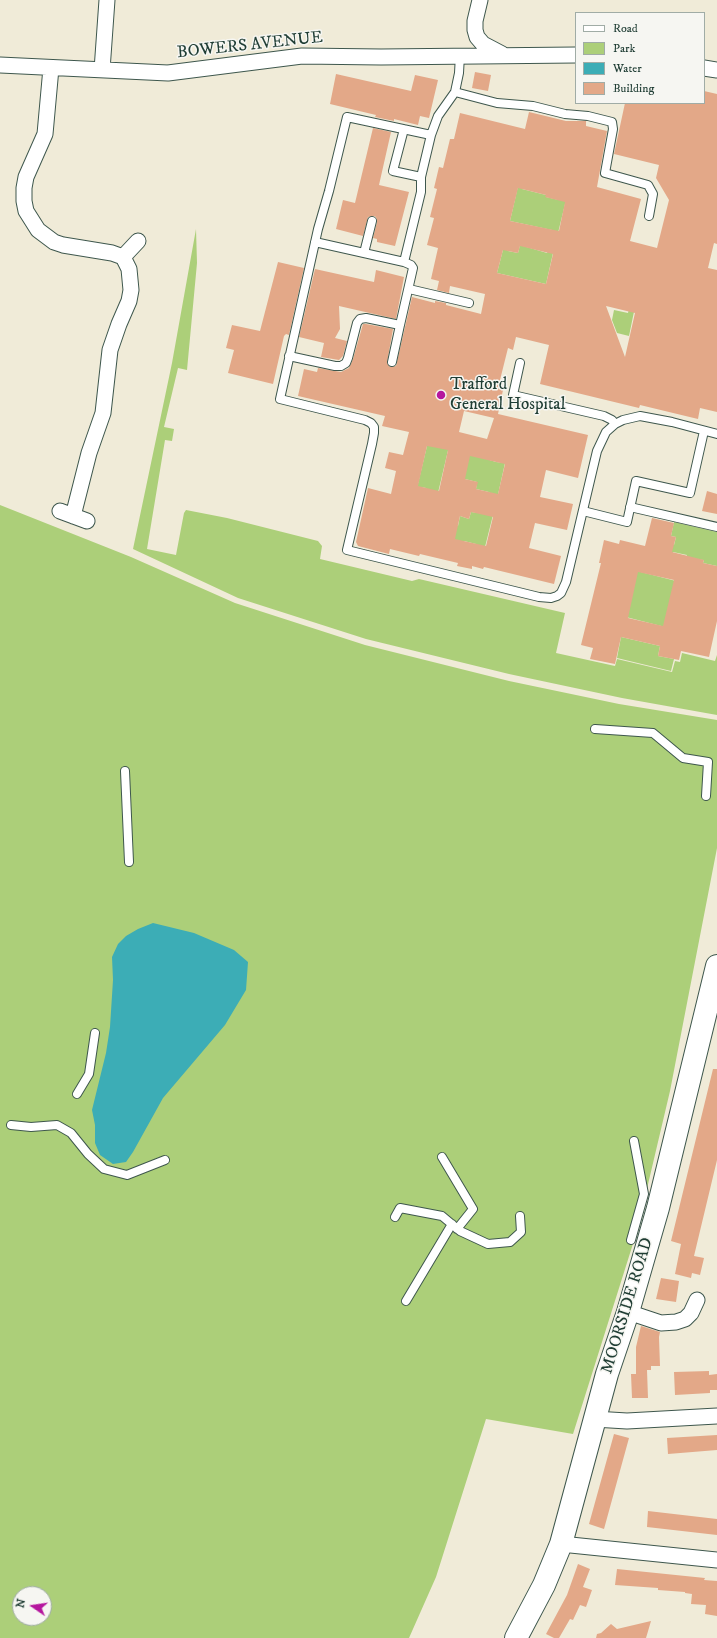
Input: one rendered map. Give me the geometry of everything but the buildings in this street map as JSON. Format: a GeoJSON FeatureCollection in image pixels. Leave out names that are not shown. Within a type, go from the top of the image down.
{"type":"FeatureCollection","features":[{"type":"Feature","properties":{"kind":"street"},"geometry":{"type":"LineString","coordinates":[[102,70],[107,0]]}},
{"type":"Feature","properties":{"kind":"street"},"geometry":{"type":"LineString","coordinates":[[480,0],[475,21],[477,37],[483,44],[506,56]]}},
{"type":"Feature","properties":{"kind":"street","name":"BOWERS AVENUE"},"geometry":{"type":"LineString","coordinates":[[0,65],[179,73],[302,56],[381,57],[575,55]]}},
{"type":"Feature","properties":{"kind":"street"},"geometry":{"type":"LineString","coordinates":[[51,68],[45,134],[26,178],[24,188],[26,211],[38,230],[54,242],[63,245],[112,253],[123,257],[128,269],[131,290],[129,300],[110,350],[103,413],[90,453],[67,513],[88,521]]}},
{"type":"Feature","properties":{"kind":"street"},"geometry":{"type":"LineString","coordinates":[[705,68],[717,70]]}},
{"type":"Feature","properties":{"kind":"street"},"geometry":{"type":"LineString","coordinates":[[123,257],[138,241]]}},
{"type":"Feature","properties":{"kind":"street","name":"MOORSIDE ROAD"},"geometry":{"type":"LineString","coordinates":[[516,1638],[544,1585],[561,1544],[607,1374],[628,1312],[711,1023],[717,966]]}},
{"type":"Feature","properties":{"kind":"street"},"geometry":{"type":"LineString","coordinates":[[628,1312],[661,1323],[676,1322],[685,1319],[691,1312],[697,1300]]}},
{"type":"Feature","properties":{"kind":"street"},"geometry":{"type":"LineString","coordinates":[[594,1420],[717,1416]]}},
{"type":"Feature","properties":{"kind":"street"},"geometry":{"type":"LineString","coordinates":[[561,1544],[717,1560]]}},
{"type":"Feature","properties":{"kind":"lane"},"geometry":{"type":"LineString","coordinates":[[404,262],[421,192],[421,177],[431,135],[438,116],[455,92],[459,73],[460,55]]}},
{"type":"Feature","properties":{"kind":"lane"},"geometry":{"type":"LineString","coordinates":[[455,92],[497,103],[533,106],[566,114],[605,119],[612,122],[613,125],[605,173],[648,185],[653,194],[649,216]]}},
{"type":"Feature","properties":{"kind":"lane"},"geometry":{"type":"LineString","coordinates":[[431,135],[347,117],[330,191],[315,242],[280,399],[365,420],[370,422],[374,427],[373,439],[347,550],[527,594],[551,598],[557,596],[564,588],[597,451],[606,432],[615,424],[640,416],[672,422],[717,434]]}},
{"type":"Feature","properties":{"kind":"lane"},"geometry":{"type":"LineString","coordinates":[[404,129],[394,172],[421,177]]}},
{"type":"Feature","properties":{"kind":"lane"},"geometry":{"type":"LineString","coordinates":[[364,253],[372,221]]}},
{"type":"Feature","properties":{"kind":"lane"},"geometry":{"type":"LineString","coordinates":[[315,242],[412,265],[413,268],[409,289],[392,362]]}},
{"type":"Feature","properties":{"kind":"lane"},"geometry":{"type":"LineString","coordinates":[[409,289],[469,303]]}},
{"type":"Feature","properties":{"kind":"lane"},"geometry":{"type":"LineString","coordinates":[[289,356],[341,366],[346,363],[357,323],[360,319],[366,318],[400,325]]}},
{"type":"Feature","properties":{"kind":"lane"},"geometry":{"type":"LineString","coordinates":[[520,363],[513,395],[604,416],[612,420],[615,424]]}},
{"type":"Feature","properties":{"kind":"lane"},"geometry":{"type":"LineString","coordinates":[[583,511],[627,522],[636,481],[690,493],[704,431]]}},
{"type":"Feature","properties":{"kind":"lane"},"geometry":{"type":"LineString","coordinates":[[630,508],[717,528]]}},
{"type":"Feature","properties":{"kind":"lane"},"geometry":{"type":"LineString","coordinates":[[595,729],[653,732],[683,758],[708,762],[706,796]]}},
{"type":"Feature","properties":{"kind":"lane"},"geometry":{"type":"LineString","coordinates":[[125,771],[129,862]]}},
{"type":"Feature","properties":{"kind":"lane"},"geometry":{"type":"LineString","coordinates":[[77,1094],[89,1074],[95,1033]]}},
{"type":"Feature","properties":{"kind":"lane"},"geometry":{"type":"LineString","coordinates":[[11,1125],[31,1127],[57,1125],[72,1133],[88,1154],[104,1169],[126,1175],[165,1160]]}},
{"type":"Feature","properties":{"kind":"lane"},"geometry":{"type":"LineString","coordinates":[[632,1240],[644,1194],[634,1141]]}},
{"type":"Feature","properties":{"kind":"lane"},"geometry":{"type":"LineString","coordinates":[[406,1301],[454,1227],[473,1209],[442,1157]]}},
{"type":"Feature","properties":{"kind":"lane"},"geometry":{"type":"LineString","coordinates":[[394,1217],[400,1208],[442,1216],[454,1227],[488,1244],[510,1242],[521,1232],[520,1216]]}},
{"type":"Feature","properties":{"kind":"green space"},"geometry":{"type":"Polygon","coordinates":[[[519,182],[524,183],[522,189],[546,195],[546,197],[566,200],[558,233],[552,230],[510,221],[519,182]]]}},
{"type":"Feature","properties":{"kind":"green space"},"geometry":{"type":"Polygon","coordinates":[[[196,229],[197,263],[187,370],[178,368],[164,427],[174,429],[172,441],[165,440],[147,549],[176,555],[184,513],[186,510],[227,518],[318,541],[322,546],[320,559],[412,581],[419,579],[565,613],[556,653],[615,666],[617,659],[672,672],[675,661],[680,662],[682,653],[715,661],[717,655],[717,715],[622,698],[509,674],[366,639],[238,598],[133,549],[172,363],[196,229]]]}},
{"type":"Feature","properties":{"kind":"green space"},"geometry":{"type":"Polygon","coordinates":[[[520,245],[547,253],[548,251],[553,253],[546,284],[497,273],[504,246],[508,251],[518,253],[520,245]]]}},
{"type":"Feature","properties":{"kind":"green space"},"geometry":{"type":"Polygon","coordinates":[[[632,296],[637,297],[629,336],[617,333],[612,320],[614,310],[628,313],[632,296]]]}},
{"type":"Feature","properties":{"kind":"green space"},"geometry":{"type":"Polygon","coordinates":[[[450,442],[437,497],[426,488],[421,487],[416,492],[427,446],[450,442]]]}},
{"type":"Feature","properties":{"kind":"green space"},"geometry":{"type":"Polygon","coordinates":[[[464,452],[496,462],[505,463],[497,499],[489,492],[476,489],[477,482],[453,476],[464,452]]]}},
{"type":"Feature","properties":{"kind":"green space"},"geometry":{"type":"Polygon","coordinates":[[[0,505],[131,557],[235,603],[365,645],[509,681],[619,704],[717,720],[717,848],[670,1091],[637,1231],[573,1434],[486,1419],[436,1577],[409,1638],[0,1638],[0,505]]]}},
{"type":"Feature","properties":{"kind":"green space"},"geometry":{"type":"Polygon","coordinates":[[[471,512],[493,515],[484,551],[476,544],[464,541],[463,543],[449,540],[453,526],[458,526],[460,516],[469,519],[471,512]]]}},
{"type":"Feature","properties":{"kind":"green space"},"geometry":{"type":"Polygon","coordinates":[[[674,522],[717,532],[717,566],[703,563],[704,560],[686,559],[687,555],[673,552],[672,556],[669,544],[674,545],[676,537],[671,536],[674,522]]]}},
{"type":"Feature","properties":{"kind":"green space"},"geometry":{"type":"Polygon","coordinates":[[[637,571],[676,581],[665,627],[626,617],[637,571]]]}},
{"type":"Feature","properties":{"kind":"green space"},"geometry":{"type":"Polygon","coordinates":[[[621,637],[660,646],[658,656],[674,659],[671,671],[617,658],[621,637]]]}},
{"type":"Feature","properties":{"kind":"water"},"geometry":{"type":"Polygon","coordinates":[[[153,923],[194,933],[234,950],[248,962],[246,990],[225,1025],[163,1098],[126,1162],[113,1164],[100,1155],[95,1143],[95,1125],[92,1110],[106,1053],[110,1027],[113,980],[112,957],[118,944],[126,936],[153,923]]]}},
{"type":"Feature","properties":{"kind":"place","name":"Trafford General Hospital"},"geometry":{"type":"Point","coordinates":[441,395]}}]}
